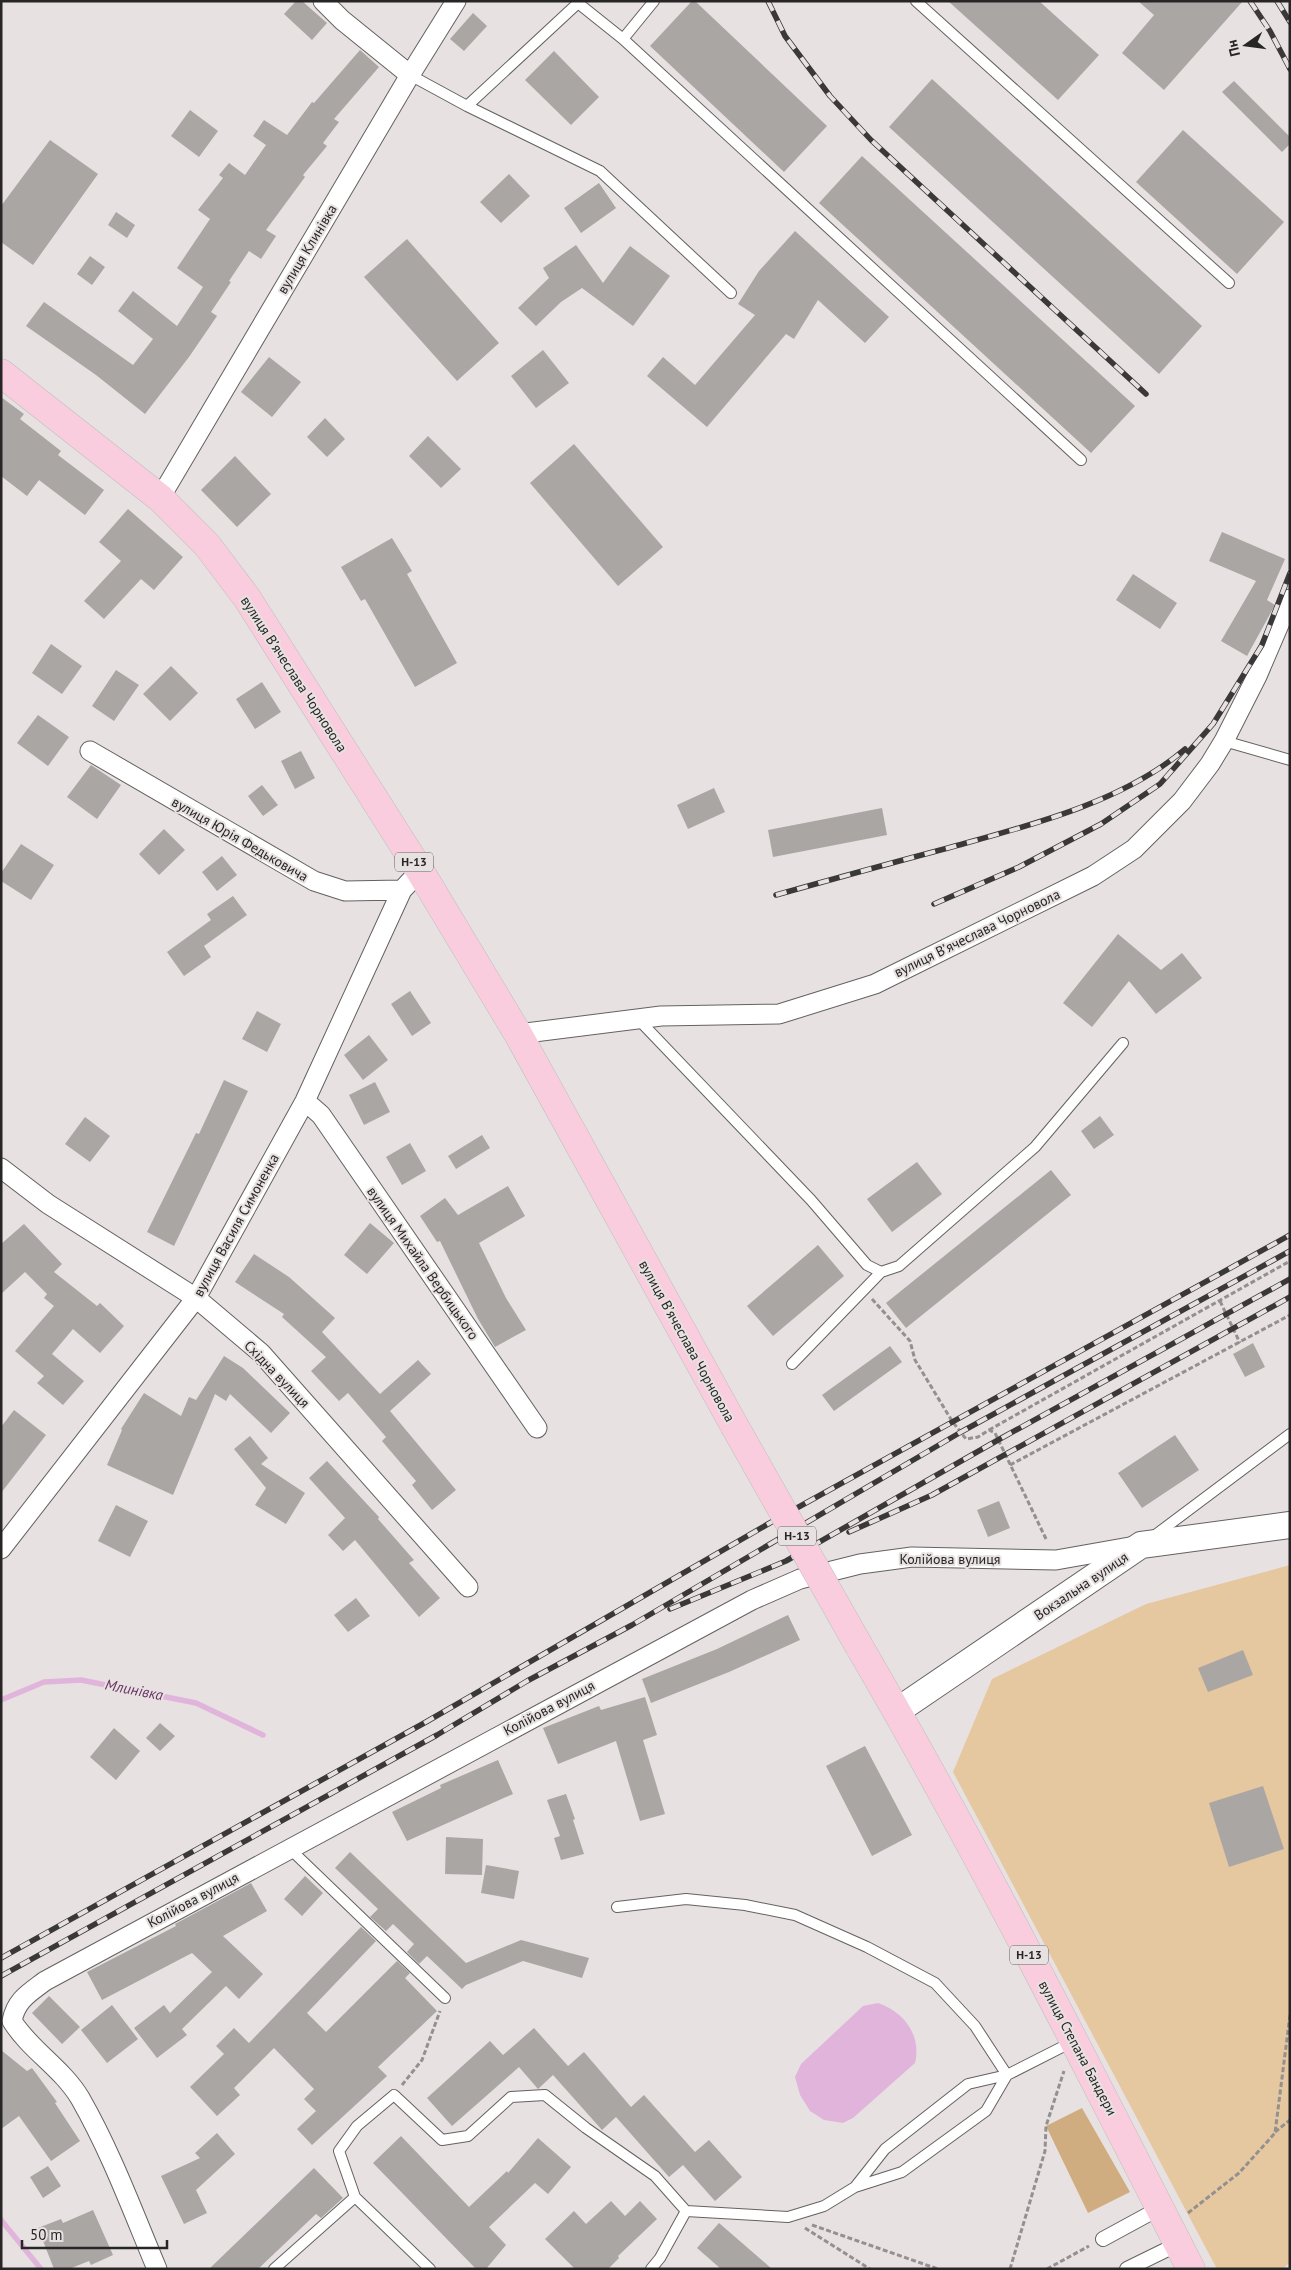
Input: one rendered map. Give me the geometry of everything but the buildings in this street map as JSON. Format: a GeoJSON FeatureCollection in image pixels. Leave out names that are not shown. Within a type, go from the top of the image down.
{"type":"FeatureCollection","features":[{"type":"Feature","properties":{"kind":"main road","name":"вулиця Вʼячеслава Чорновола"},"geometry":{"type":"LineString","coordinates":[[1,373],[160,498],[207,545],[246,598],[411,880],[518,1034],[734,1426],[859,1646]]}},
{"type":"Feature","properties":{"kind":"main road","name":"Вокзальна вулиця"},"geometry":{"type":"LineString","coordinates":[[897,1711],[1141,1545],[1290,1525]]}},
{"type":"Feature","properties":{"kind":"main road","name":"вулиця Степана Бандери"},"geometry":{"type":"LineString","coordinates":[[859,1646],[897,1711],[1075,2040],[1191,2269]]}},
{"type":"Feature","properties":{"kind":"street"},"geometry":{"type":"LineString","coordinates":[[323,1],[342,20],[410,75]]}},
{"type":"Feature","properties":{"kind":"street","name":"вулиця Клинівка"},"geometry":{"type":"LineString","coordinates":[[160,498],[410,75],[456,1]]}},
{"type":"Feature","properties":{"kind":"street","name":"вулиця Вʼячеслава Чорновола"},"geometry":{"type":"LineString","coordinates":[[518,1034],[661,1016],[779,1014],[875,984],[1093,876],[1134,849],[1182,801],[1210,764],[1224,741],[1257,676],[1290,599]]}},
{"type":"Feature","properties":{"kind":"street","name":"вулиця Юрія Федьковича"},"geometry":{"type":"LineString","coordinates":[[90,751],[314,881],[346,891],[411,880]]}},
{"type":"Feature","properties":{"kind":"street","name":"вулиця Василя Симоненка"},"geometry":{"type":"LineString","coordinates":[[1,1549],[196,1298],[305,1101],[411,880]]}},
{"type":"Feature","properties":{"kind":"street","name":"вулиця Михайла Вербицького"},"geometry":{"type":"LineString","coordinates":[[305,1101],[321,1115],[537,1428]]}},
{"type":"Feature","properties":{"kind":"street","name":"Східна вулиця"},"geometry":{"type":"LineString","coordinates":[[1,1168],[48,1204],[196,1298],[261,1353],[468,1587]]}},
{"type":"Feature","properties":{"kind":"street","name":"Колійова вулиця"},"geometry":{"type":"LineString","coordinates":[[157,2269],[109,2155],[80,2098],[65,2076],[18,2032],[12,2021],[14,2008],[45,1981],[752,1600],[800,1579],[860,1564],[912,1557],[1056,1560],[1141,1545]]}},
{"type":"Feature","properties":{"kind":"street"},"geometry":{"type":"LineString","coordinates":[[1102,2239],[1170,2226]]}},
{"type":"Feature","properties":{"kind":"street"},"geometry":{"type":"LineString","coordinates":[[1126,2269],[1170,2226]]}},
{"type":"Feature","properties":{"kind":"lane"},"geometry":{"type":"LineString","coordinates":[[623,39],[654,1]]}},
{"type":"Feature","properties":{"kind":"lane"},"geometry":{"type":"LineString","coordinates":[[916,1],[1229,283]]}},
{"type":"Feature","properties":{"kind":"lane"},"geometry":{"type":"LineString","coordinates":[[467,106],[578,3],[623,39],[1080,460]]}},
{"type":"Feature","properties":{"kind":"lane"},"geometry":{"type":"LineString","coordinates":[[410,75],[467,106],[600,171],[731,293]]}},
{"type":"Feature","properties":{"kind":"lane"},"geometry":{"type":"LineString","coordinates":[[1224,741],[1290,760]]}},
{"type":"Feature","properties":{"kind":"lane"},"geometry":{"type":"LineString","coordinates":[[638,1019],[811,1200],[866,1264],[881,1272]]}},
{"type":"Feature","properties":{"kind":"lane"},"geometry":{"type":"LineString","coordinates":[[792,1364],[881,1272],[899,1266],[1035,1147],[1123,1043]]}},
{"type":"Feature","properties":{"kind":"lane"},"geometry":{"type":"LineString","coordinates":[[1141,1545],[1290,1434]]}},
{"type":"Feature","properties":{"kind":"lane"},"geometry":{"type":"LineString","coordinates":[[289,1848],[445,1998]]}},
{"type":"Feature","properties":{"kind":"lane"},"geometry":{"type":"LineString","coordinates":[[617,1907],[686,1899],[745,1905],[795,1915],[866,1947],[935,1984],[975,2026],[1007,2074]]}},
{"type":"Feature","properties":{"kind":"lane"},"geometry":{"type":"LineString","coordinates":[[855,2187],[885,2149],[968,2084],[1007,2074],[1075,2040]]}},
{"type":"Feature","properties":{"kind":"lane"},"geometry":{"type":"LineString","coordinates":[[430,2269],[355,2197],[340,2151],[357,2126],[394,2095],[442,2140],[468,2136],[511,2097],[545,2096],[586,2128],[655,2176],[686,2211],[788,2216],[824,2206],[855,2187],[902,2172],[986,2111],[1007,2074]]}},
{"type":"Feature","properties":{"kind":"lane"},"geometry":{"type":"LineString","coordinates":[[274,2269],[355,2197]]}},
{"type":"Feature","properties":{"kind":"lane"},"geometry":{"type":"LineString","coordinates":[[651,2269],[660,2258],[686,2211]]}},
{"type":"Feature","properties":{"kind":"path"},"geometry":{"type":"LineString","coordinates":[[864,1290],[910,1341],[915,1360],[952,1421],[966,1439],[978,1437],[1290,1261]]}},
{"type":"Feature","properties":{"kind":"path"},"geometry":{"type":"LineString","coordinates":[[1220,1300],[1240,1343]]}},
{"type":"Feature","properties":{"kind":"path"},"geometry":{"type":"LineString","coordinates":[[1010,1465],[1290,1315]]}},
{"type":"Feature","properties":{"kind":"path"},"geometry":{"type":"LineString","coordinates":[[989,1430],[995,1434],[1056,1560]]}},
{"type":"Feature","properties":{"kind":"path"},"geometry":{"type":"LineString","coordinates":[[394,2095],[422,2060],[445,1998]]}},
{"type":"Feature","properties":{"kind":"path"},"geometry":{"type":"LineString","coordinates":[[1275,2133],[1290,2015]]}},
{"type":"Feature","properties":{"kind":"path"},"geometry":{"type":"LineString","coordinates":[[1010,2269],[1045,2151],[1046,2126],[1075,2040]]}},
{"type":"Feature","properties":{"kind":"path"},"geometry":{"type":"LineString","coordinates":[[1170,2226],[1239,2173],[1275,2133],[1290,2120]]}},
{"type":"Feature","properties":{"kind":"path"},"geometry":{"type":"LineString","coordinates":[[788,2216],[870,2269]]}},
{"type":"Feature","properties":{"kind":"path"},"geometry":{"type":"LineString","coordinates":[[788,2216],[938,2269]]}},
{"type":"Feature","properties":{"kind":"path"},"geometry":{"type":"LineString","coordinates":[[1047,2269],[1102,2239]]}},
{"type":"Feature","properties":{"kind":"shaded area"},"geometry":{"type":"Polygon","coordinates":[[[1290,1565],[1290,2262],[1283,2269],[1217,2269],[953,1772],[992,1679],[1146,1604],[1290,1565]]]}},
{"type":"Feature","properties":{"kind":"shaded area"},"geometry":{"type":"Polygon","coordinates":[[[878,2003],[895,2012],[908,2025],[916,2043],[915,2063],[853,2118],[843,2123],[824,2120],[810,2111],[800,2095],[795,2077],[801,2064],[863,2006],[878,2003]]]}},
{"type":"Feature","properties":{"kind":"shaded area"},"geometry":{"type":"Polygon","coordinates":[[[1082,2108],[1130,2192],[1088,2213],[1046,2126],[1082,2108]]]}},
{"type":"Feature","properties":{"kind":"waterway","name":"Млинівка"},"geometry":{"type":"LineString","coordinates":[[1,1700],[44,1682],[81,1680],[196,1703],[263,1735]]}},
{"type":"Feature","properties":{"kind":"waterway"},"geometry":{"type":"LineString","coordinates":[[1,2220],[41,2269]]}},
{"type":"Feature","properties":{"kind":"railway"},"geometry":{"type":"LineString","coordinates":[[768,1],[785,36],[830,96],[871,140],[1146,394]]}},
{"type":"Feature","properties":{"kind":"railway"},"geometry":{"type":"LineString","coordinates":[[1250,1],[1270,31],[1290,69]]}},
{"type":"Feature","properties":{"kind":"railway"},"geometry":{"type":"LineString","coordinates":[[1277,1],[1290,22]]}},
{"type":"Feature","properties":{"kind":"railway"},"geometry":{"type":"LineString","coordinates":[[934,904],[1019,867],[1101,824],[1160,784],[1213,724],[1262,645],[1290,573]]}},
{"type":"Feature","properties":{"kind":"railway"},"geometry":{"type":"LineString","coordinates":[[776,895],[1010,831],[1072,810],[1132,784],[1160,768],[1185,749]]}},
{"type":"Feature","properties":{"kind":"railway"},"geometry":{"type":"LineString","coordinates":[[1,1958],[426,1722],[768,1524],[1290,1235]]}},
{"type":"Feature","properties":{"kind":"railway"},"geometry":{"type":"LineString","coordinates":[[1,1976],[437,1735],[527,1681],[632,1625],[961,1432],[1290,1251]]}},
{"type":"Feature","properties":{"kind":"railway"},"geometry":{"type":"LineString","coordinates":[[670,1609],[786,1561],[998,1440],[1290,1279]]}},
{"type":"Feature","properties":{"kind":"railway"},"geometry":{"type":"LineString","coordinates":[[849,1532],[932,1495],[1290,1297]]}}]}
